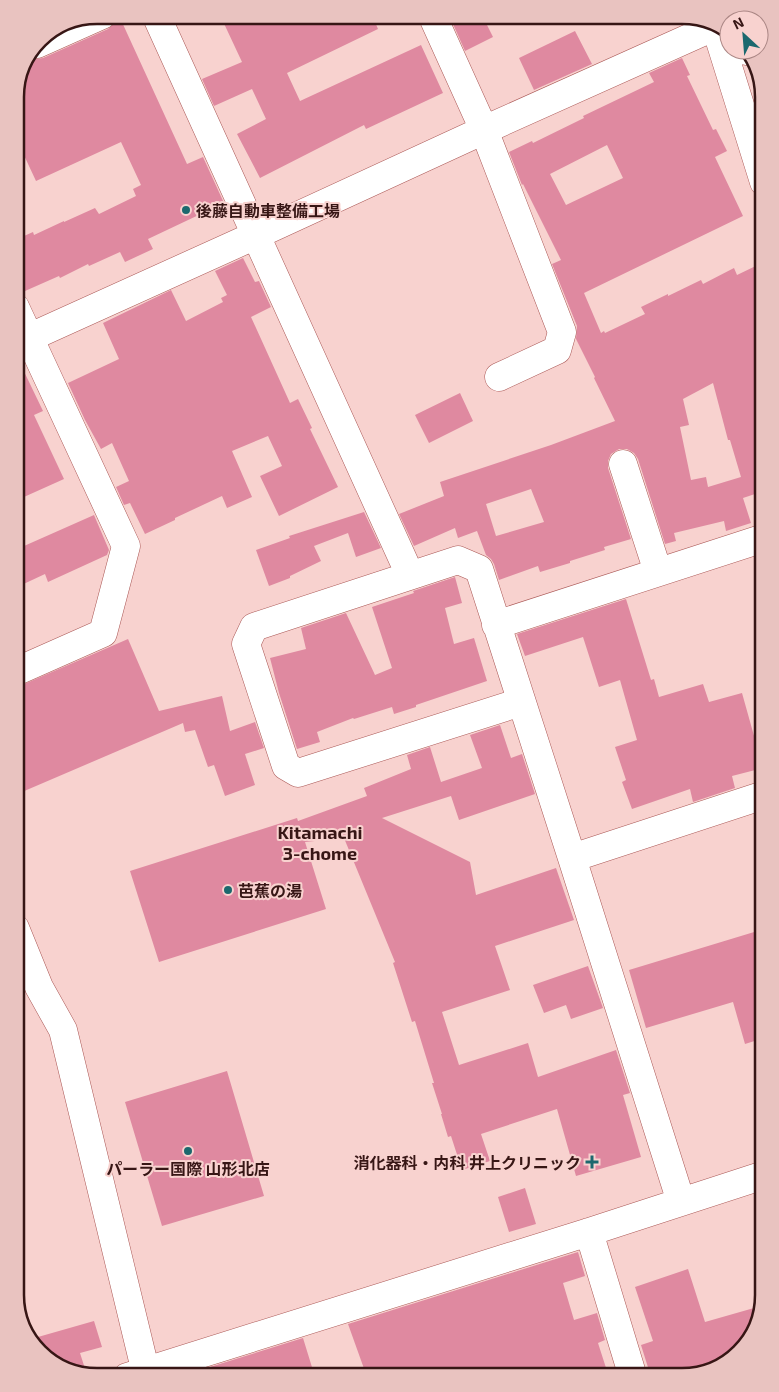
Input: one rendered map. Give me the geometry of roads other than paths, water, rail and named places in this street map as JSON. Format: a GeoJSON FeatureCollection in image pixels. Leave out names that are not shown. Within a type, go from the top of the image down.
{"type":"FeatureCollection","features":[{"type":"Feature","properties":{"kind":"street"},"geometry":{"type":"LineString","coordinates":[[160,24],[410,575]]}},
{"type":"Feature","properties":{"kind":"street"},"geometry":{"type":"LineString","coordinates":[[436,24],[484,130],[562,332],[557,350],[500,377]]}},
{"type":"Feature","properties":{"kind":"street"},"geometry":{"type":"LineString","coordinates":[[61,33],[74,28]]}},
{"type":"Feature","properties":{"kind":"street"},"geometry":{"type":"LineString","coordinates":[[24,340],[484,130],[719,41]]}},
{"type":"Feature","properties":{"kind":"street"},"geometry":{"type":"LineString","coordinates":[[733,60],[755,147]]}},
{"type":"Feature","properties":{"kind":"street"},"geometry":{"type":"LineString","coordinates":[[24,345],[126,546],[103,633],[24,668]]}},
{"type":"Feature","properties":{"kind":"street"},"geometry":{"type":"LineString","coordinates":[[623,464],[658,572]]}},
{"type":"Feature","properties":{"kind":"street"},"geometry":{"type":"LineString","coordinates":[[496,624],[755,541]]}},
{"type":"Feature","properties":{"kind":"street"},"geometry":{"type":"LineString","coordinates":[[521,702],[298,773],[286,766],[246,644],[254,627],[410,575],[458,560],[479,569],[681,1202]]}},
{"type":"Feature","properties":{"kind":"street"},"geometry":{"type":"LineString","coordinates":[[572,858],[755,798]]}},
{"type":"Feature","properties":{"kind":"street"},"geometry":{"type":"LineString","coordinates":[[24,974],[27,989],[62,1030],[138,1368]]}},
{"type":"Feature","properties":{"kind":"street"},"geometry":{"type":"LineString","coordinates":[[162,1368],[755,1179]]}},
{"type":"Feature","properties":{"kind":"street"},"geometry":{"type":"LineString","coordinates":[[589,1232],[629,1368]]}},
{"type":"Feature","properties":{"kind":"place","name":"後藤自動車整備工場"},"geometry":{"type":"Point","coordinates":[186,210]}},
{"type":"Feature","properties":{"kind":"place","name":"芭蕉の湯"},"geometry":{"type":"Point","coordinates":[228,890]}},
{"type":"Feature","properties":{"kind":"place","name":"パーラー国際 山形北店"},"geometry":{"type":"Point","coordinates":[188,1151]}},
{"type":"Feature","properties":{"kind":"place","name":"消化器科・内科 井上クリニック"},"geometry":{"type":"Point","coordinates":[592,1162]}},
{"type":"Feature","properties":{"kind":"district","name":"Kitamachi 3-chome"},"geometry":{"type":"Point","coordinates":[320,842]}}]}
